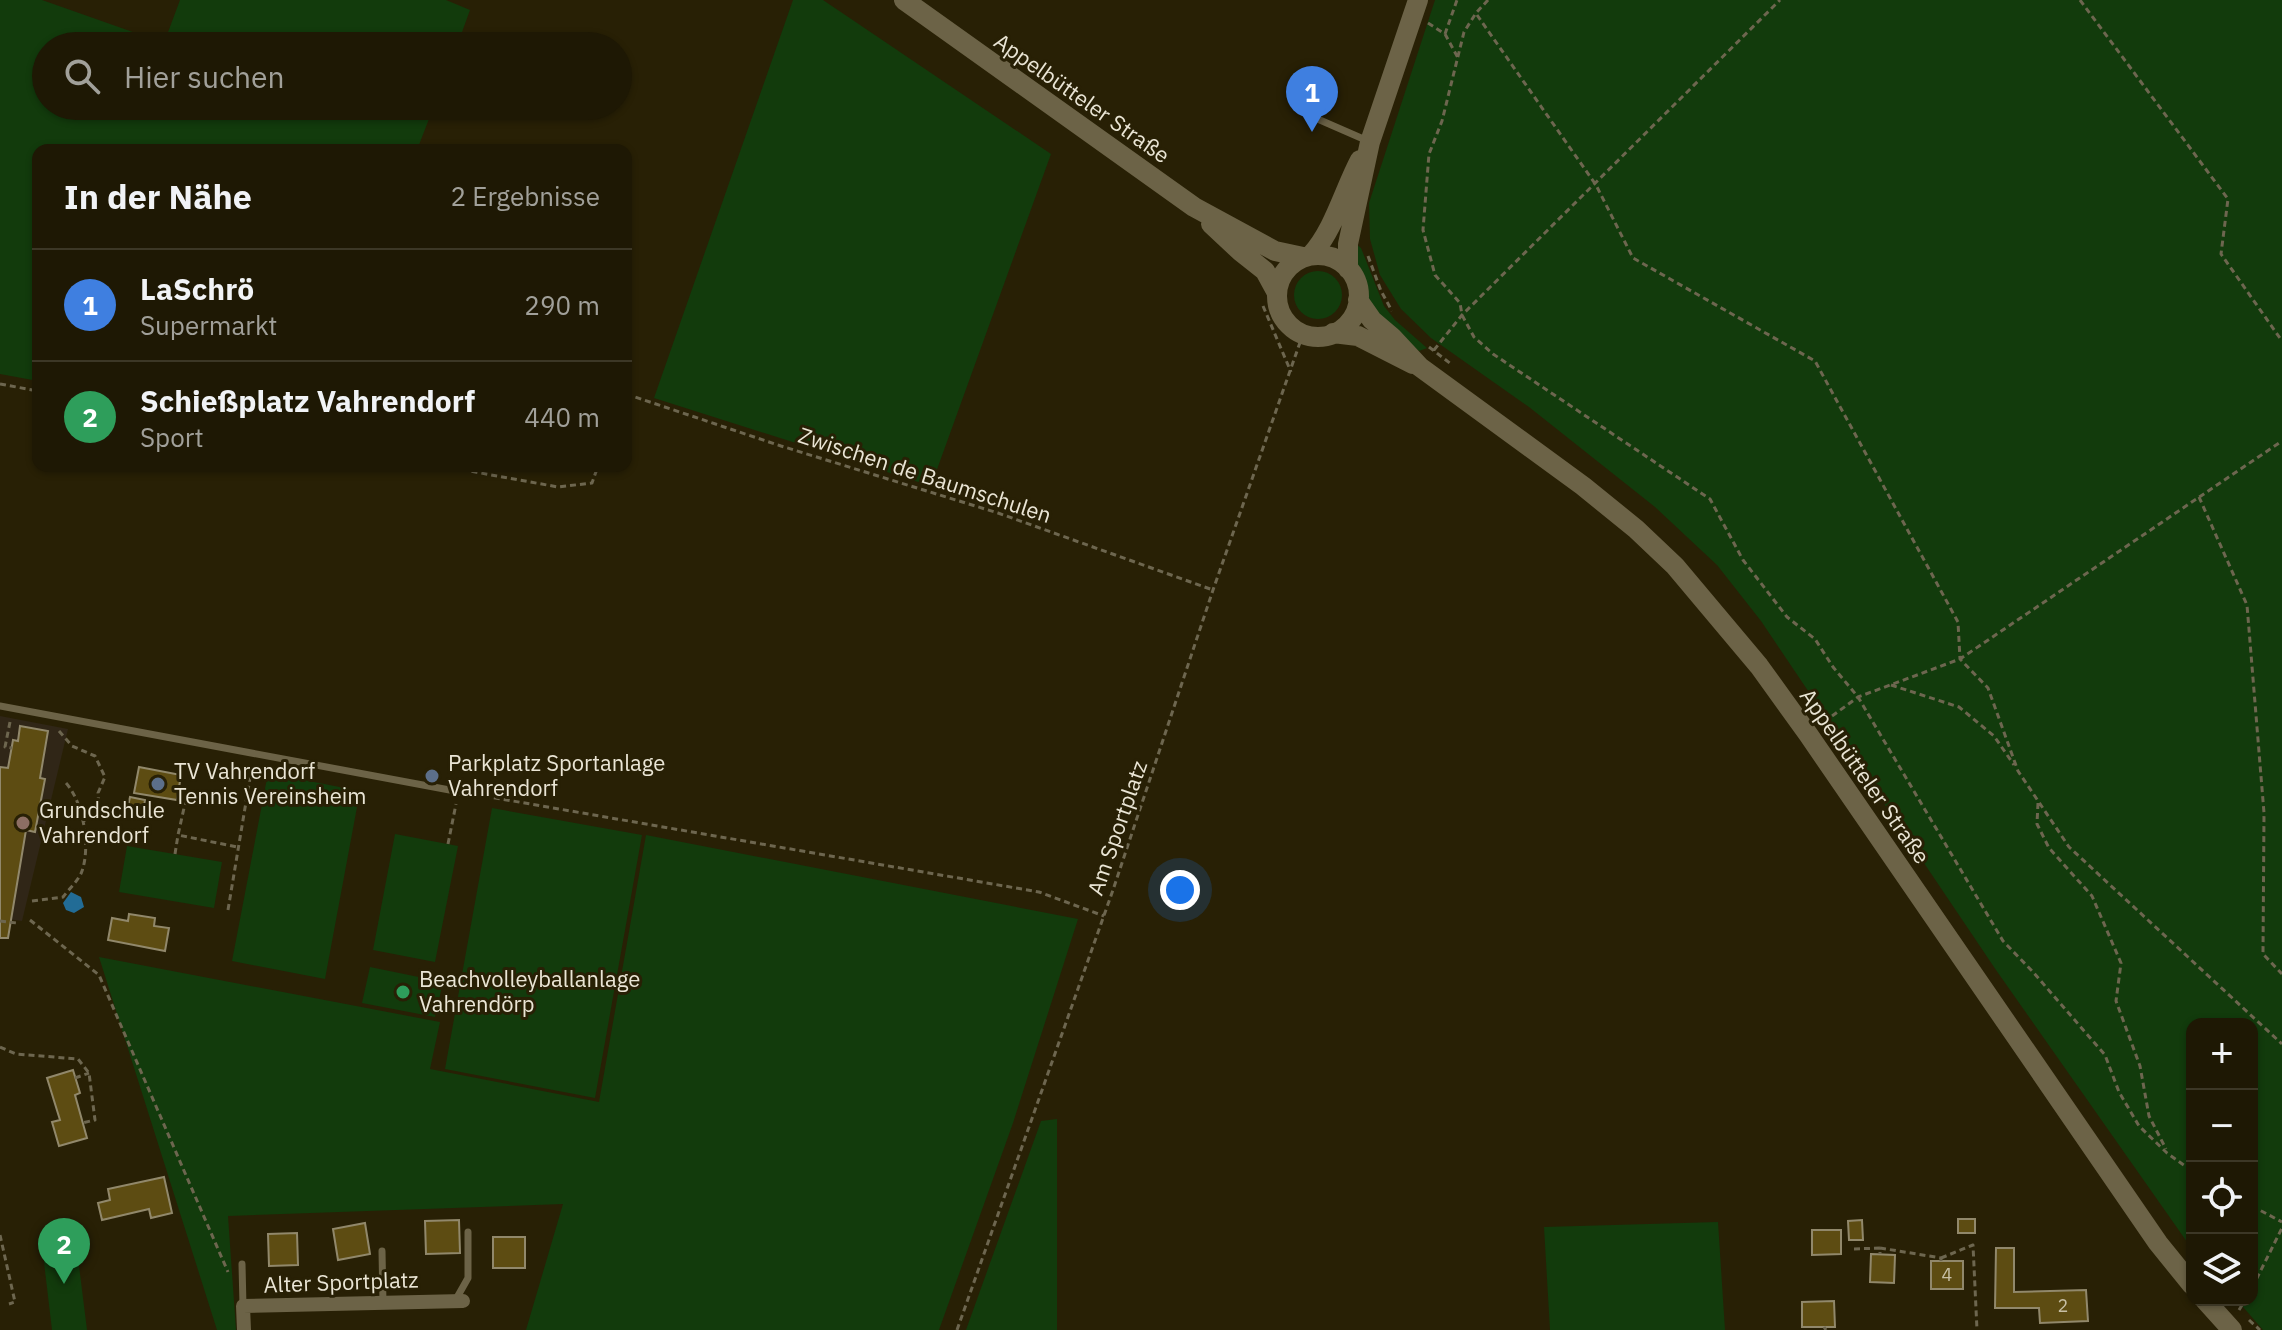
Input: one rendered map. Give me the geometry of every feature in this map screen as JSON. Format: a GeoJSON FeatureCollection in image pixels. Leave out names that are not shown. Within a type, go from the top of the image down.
{"type":"FeatureCollection","features":[{"type":"Feature","properties":{"kind":"main road","name":"Appelbütteler Straße"},"geometry":{"type":"LineString","coordinates":[[904,0],[1194,207],[1275,251],[1307,256]]}},
{"type":"Feature","properties":{"kind":"main road"},"geometry":{"type":"LineString","coordinates":[[1348,269],[1348,244],[1370,142],[1416,6]]}},
{"type":"Feature","properties":{"kind":"main road"},"geometry":{"type":"LineString","coordinates":[[1307,256],[1332,257],[1348,269],[1357,285],[1358,300],[1349,323],[1333,333],[1318,337],[1303,334],[1283,318],[1267,293],[1284,272],[1307,256],[1327,235],[1345,188],[1370,142]]}},
{"type":"Feature","properties":{"kind":"main road","name":"Appelbütteler Straße"},"geometry":{"type":"LineString","coordinates":[[1194,207],[1265,271],[1267,293]]}},
{"type":"Feature","properties":{"kind":"main road","name":"Appelbütteler Straße"},"geometry":{"type":"LineString","coordinates":[[1358,300],[1372,320],[1420,367]]}},
{"type":"Feature","properties":{"kind":"main road","name":"Appelbütteler Straße"},"geometry":{"type":"LineString","coordinates":[[1333,333],[1358,336],[1420,367],[1583,486],[1675,566],[1759,666],[1808,734],[2158,1243],[2186,1278]]}},
{"type":"Feature","properties":{"kind":"main road"},"geometry":{"type":"LineString","coordinates":[[2213,1306],[2233,1321]]}},
{"type":"Feature","properties":{"kind":"street","name":"Alter Sportplatz"},"geometry":{"type":"LineString","coordinates":[[244,1330],[243,1306],[459,1301]]}},
{"type":"Feature","properties":{"kind":"lane"},"geometry":{"type":"LineString","coordinates":[[1313,117],[1370,142]]}},
{"type":"Feature","properties":{"kind":"lane"},"geometry":{"type":"LineString","coordinates":[[0,706],[471,794]]}},
{"type":"Feature","properties":{"kind":"lane"},"geometry":{"type":"LineString","coordinates":[[459,1301],[468,1278],[468,1232]]}},
{"type":"Feature","properties":{"kind":"lane"},"geometry":{"type":"LineString","coordinates":[[382,1251],[383,1303]]}},
{"type":"Feature","properties":{"kind":"lane"},"geometry":{"type":"LineString","coordinates":[[242,1264],[243,1306]]}},
{"type":"Feature","properties":{"kind":"path"},"geometry":{"type":"LineString","coordinates":[[1445,34],[1457,0]]}},
{"type":"Feature","properties":{"kind":"path"},"geometry":{"type":"LineString","coordinates":[[1488,0],[1464,32],[1442,121],[1429,154],[1423,230],[1435,275],[1460,303],[1462,315],[1474,337],[1493,354],[1710,499],[1743,560],[1787,617],[1815,639],[1858,697],[2003,941],[2105,1055],[2119,1092],[2139,1126],[2186,1167]]}},
{"type":"Feature","properties":{"kind":"path"},"geometry":{"type":"LineString","coordinates":[[1434,351],[1462,315],[1780,0]]}},
{"type":"Feature","properties":{"kind":"path"},"geometry":{"type":"LineString","coordinates":[[2080,0],[2228,199],[2221,254],[2282,341]]}},
{"type":"Feature","properties":{"kind":"path"},"geometry":{"type":"LineString","coordinates":[[1416,6],[1445,34],[1458,58]]}},
{"type":"Feature","properties":{"kind":"path"},"geometry":{"type":"LineString","coordinates":[[1476,13],[1596,185],[1633,258],[1815,361],[1958,622],[1960,659],[1988,688],[2018,771]]}},
{"type":"Feature","properties":{"kind":"path"},"geometry":{"type":"LineString","coordinates":[[1267,293],[1291,372]]}},
{"type":"Feature","properties":{"kind":"path","name":"Am Sportplatz"},"geometry":{"type":"LineString","coordinates":[[957,1330],[1104,916],[1303,334]]}},
{"type":"Feature","properties":{"kind":"path"},"geometry":{"type":"LineString","coordinates":[[0,384],[32,390]]}},
{"type":"Feature","properties":{"kind":"path","name":"Zwischen de Baumschulen"},"geometry":{"type":"LineString","coordinates":[[632,396],[795,451],[998,513],[1213,590]]}},
{"type":"Feature","properties":{"kind":"path"},"geometry":{"type":"LineString","coordinates":[[1808,734],[1858,697],[1960,659],[2282,441]]}},
{"type":"Feature","properties":{"kind":"path"},"geometry":{"type":"LineString","coordinates":[[475,472],[558,487],[592,483],[596,472]]}},
{"type":"Feature","properties":{"kind":"path"},"geometry":{"type":"LineString","coordinates":[[2199,497],[2247,605],[2264,813],[2263,954],[2282,974]]}},
{"type":"Feature","properties":{"kind":"path"},"geometry":{"type":"LineString","coordinates":[[1891,685],[1959,707],[1994,736],[2069,847],[2282,1044]]}},
{"type":"Feature","properties":{"kind":"path"},"geometry":{"type":"LineString","coordinates":[[1,721],[22,724]]}},
{"type":"Feature","properties":{"kind":"path"},"geometry":{"type":"LineString","coordinates":[[10,722],[5,747],[12,748]]}},
{"type":"Feature","properties":{"kind":"path"},"geometry":{"type":"LineString","coordinates":[[58,730],[72,746],[95,756],[105,777],[98,793],[99,809],[83,822]]}},
{"type":"Feature","properties":{"kind":"path"},"geometry":{"type":"LineString","coordinates":[[228,910],[254,755]]}},
{"type":"Feature","properties":{"kind":"path"},"geometry":{"type":"LineString","coordinates":[[32,901],[63,897],[82,871],[86,830],[72,789],[64,781]]}},
{"type":"Feature","properties":{"kind":"path"},"geometry":{"type":"LineString","coordinates":[[448,844],[458,792]]}},
{"type":"Feature","properties":{"kind":"path"},"geometry":{"type":"LineString","coordinates":[[471,794],[1039,892],[1104,916]]}},
{"type":"Feature","properties":{"kind":"path"},"geometry":{"type":"LineString","coordinates":[[175,854],[186,799]]}},
{"type":"Feature","properties":{"kind":"path"},"geometry":{"type":"LineString","coordinates":[[2039,801],[2037,824],[2049,848],[2092,896],[2121,963],[2116,1001],[2140,1066],[2149,1116],[2167,1153]]}},
{"type":"Feature","properties":{"kind":"path"},"geometry":{"type":"LineString","coordinates":[[178,835],[237,847]]}},
{"type":"Feature","properties":{"kind":"path"},"geometry":{"type":"LineString","coordinates":[[30,920],[99,975],[231,1278]]}},
{"type":"Feature","properties":{"kind":"path"},"geometry":{"type":"LineString","coordinates":[[0,921],[17,923]]}},
{"type":"Feature","properties":{"kind":"path"},"geometry":{"type":"LineString","coordinates":[[0,1047],[16,1054],[78,1059],[89,1073],[95,1120],[82,1123]]}},
{"type":"Feature","properties":{"kind":"path"},"geometry":{"type":"LineString","coordinates":[[75,1078],[89,1073]]}},
{"type":"Feature","properties":{"kind":"path"},"geometry":{"type":"LineString","coordinates":[[2258,1210],[2282,1225],[2258,1276]]}},
{"type":"Feature","properties":{"kind":"path"},"geometry":{"type":"LineString","coordinates":[[0,1235],[4,1264],[15,1302],[9,1304]]}},
{"type":"Feature","properties":{"kind":"path"},"geometry":{"type":"LineString","coordinates":[[1854,1249],[1880,1248],[1941,1259],[1973,1245],[1977,1330]]}},
{"type":"Feature","properties":{"kind":"path"},"geometry":{"type":"LineString","coordinates":[[1880,1248],[1880,1254]]}},
{"type":"Feature","properties":{"kind":"shaded area","name":"Grundschule Vahrendorf"},"geometry":{"type":"Polygon","coordinates":[[[0,716],[68,729],[22,921],[0,918],[0,716]]]}},
{"type":"Feature","properties":{"kind":"green space"},"geometry":{"type":"Polygon","coordinates":[[[0,0],[42,0],[133,32],[32,32],[32,120],[429,120],[419,144],[32,144],[32,380],[0,374],[0,0]]]}},
{"type":"Feature","properties":{"kind":"green space"},"geometry":{"type":"Polygon","coordinates":[[[180,0],[446,0],[470,10],[462,32],[168,32],[180,0]]]}},
{"type":"Feature","properties":{"kind":"green space"},"geometry":{"type":"Polygon","coordinates":[[[793,0],[823,0],[1051,154],[931,486],[654,398],[793,0]]]}},
{"type":"Feature","properties":{"kind":"green space"},"geometry":{"type":"Polygon","coordinates":[[[1435,0],[2282,0],[2282,1330],[2263,1330],[2242,1306],[2258,1306],[2258,1018],[2186,1018],[2186,1240],[1996,970],[1761,621],[1717,565],[1655,507],[1529,407],[1431,338],[1401,309],[1380,275],[1370,239],[1369,203],[1435,0]]]}},
{"type":"Feature","properties":{"kind":"green space"},"geometry":{"type":"Polygon","coordinates":[[[1355,243],[1361,248],[1384,306],[1427,348],[1419,351],[1389,327],[1368,300],[1356,262],[1355,243]]]}},
{"type":"Feature","properties":{"kind":"green space"},"geometry":{"type":"Polygon","coordinates":[[[1318,271],[1335,278],[1342,295],[1335,312],[1318,319],[1301,312],[1294,295],[1301,278],[1318,271]]]}},
{"type":"Feature","properties":{"kind":"green space"},"geometry":{"type":"Polygon","coordinates":[[[268,773],[360,791],[325,979],[232,961],[268,773]]]}},
{"type":"Feature","properties":{"kind":"green space"},"geometry":{"type":"Polygon","coordinates":[[[492,808],[642,835],[595,1098],[445,1069],[492,808]]]}},
{"type":"Feature","properties":{"kind":"green space"},"geometry":{"type":"Polygon","coordinates":[[[395,834],[458,846],[435,962],[373,950],[395,834]]]}},
{"type":"Feature","properties":{"kind":"green space"},"geometry":{"type":"Polygon","coordinates":[[[646,835],[1078,919],[1013,1123],[939,1330],[526,1330],[563,1204],[228,1216],[236,1330],[217,1330],[99,957],[440,1022],[430,1069],[599,1102],[646,835]]]}},
{"type":"Feature","properties":{"kind":"green space"},"geometry":{"type":"Polygon","coordinates":[[[127,846],[222,862],[214,908],[119,892],[127,846]]]}},
{"type":"Feature","properties":{"kind":"green space","name":"Beachvolleyballanlage Vahrendörp"},"geometry":{"type":"Polygon","coordinates":[[[370,967],[443,982],[435,1017],[362,1003],[370,967]]]}},
{"type":"Feature","properties":{"kind":"green space"},"geometry":{"type":"Polygon","coordinates":[[[1057,1119],[1057,1330],[966,1330],[1041,1121],[1057,1119]]]}},
{"type":"Feature","properties":{"kind":"green space"},"geometry":{"type":"Polygon","coordinates":[[[1718,1222],[1725,1330],[1550,1330],[1544,1227],[1718,1222]]]}},
{"type":"Feature","properties":{"kind":"green space"},"geometry":{"type":"Polygon","coordinates":[[[75,1234],[87,1330],[52,1330],[41,1237],[75,1234]]]}},
{"type":"Feature","properties":{"kind":"water"},"geometry":{"type":"Polygon","coordinates":[[[71,892],[81,897],[84,907],[74,913],[66,910],[63,903],[71,892]]]}},
{"type":"Feature","properties":{"kind":"building","name":"Grundschule Vahrendorf"},"geometry":{"type":"Polygon","coordinates":[[[20,726],[48,731],[40,778],[45,779],[35,832],[26,830],[8,938],[0,938],[0,767],[8,768],[13,740],[18,741],[20,726]]]}},
{"type":"Feature","properties":{"kind":"building","name":"TV Vahrendorf Tennis Vereinsheim"},"geometry":{"type":"Polygon","coordinates":[[[139,767],[181,775],[177,800],[134,793],[139,767]]]}},
{"type":"Feature","properties":{"kind":"building"},"geometry":{"type":"Polygon","coordinates":[[[130,797],[145,800],[142,819],[126,816],[130,797]]]}},
{"type":"Feature","properties":{"kind":"building"},"geometry":{"type":"Polygon","coordinates":[[[129,914],[155,918],[154,926],[169,928],[165,951],[108,940],[112,918],[128,921],[129,914]]]}},
{"type":"Feature","properties":{"kind":"building"},"geometry":{"type":"Polygon","coordinates":[[[73,1070],[80,1093],[75,1095],[87,1138],[59,1146],[52,1122],[60,1120],[47,1078],[73,1070]]]}},
{"type":"Feature","properties":{"kind":"building"},"geometry":{"type":"Polygon","coordinates":[[[164,1177],[172,1213],[151,1218],[149,1209],[102,1220],[98,1203],[110,1200],[108,1189],[164,1177]]]}},
{"type":"Feature","properties":{"kind":"building"},"geometry":{"type":"Polygon","coordinates":[[[1958,1219],[1975,1219],[1975,1233],[1958,1233],[1958,1219]]]}},
{"type":"Feature","properties":{"kind":"building"},"geometry":{"type":"Polygon","coordinates":[[[459,1220],[460,1253],[426,1254],[425,1221],[459,1220]]]}},
{"type":"Feature","properties":{"kind":"building"},"geometry":{"type":"Polygon","coordinates":[[[1862,1220],[1863,1240],[1849,1240],[1848,1221],[1862,1220]]]}},
{"type":"Feature","properties":{"kind":"building"},"geometry":{"type":"Polygon","coordinates":[[[365,1223],[370,1254],[338,1260],[333,1229],[365,1223]]]}},
{"type":"Feature","properties":{"kind":"building"},"geometry":{"type":"Polygon","coordinates":[[[1812,1230],[1841,1230],[1841,1254],[1812,1255],[1812,1230]]]}},
{"type":"Feature","properties":{"kind":"building"},"geometry":{"type":"Polygon","coordinates":[[[297,1233],[298,1265],[269,1266],[268,1234],[297,1233]]]}},
{"type":"Feature","properties":{"kind":"building"},"geometry":{"type":"Polygon","coordinates":[[[493,1237],[525,1237],[525,1268],[493,1268],[493,1237]]]}},
{"type":"Feature","properties":{"kind":"building"},"geometry":{"type":"Polygon","coordinates":[[[1996,1248],[2014,1248],[2014,1292],[2086,1290],[2088,1321],[2040,1323],[2039,1308],[1995,1308],[1996,1248]]]}},
{"type":"Feature","properties":{"kind":"building"},"geometry":{"type":"Polygon","coordinates":[[[1871,1254],[1895,1255],[1894,1283],[1870,1282],[1871,1254]]]}},
{"type":"Feature","properties":{"kind":"building"},"geometry":{"type":"Polygon","coordinates":[[[1931,1261],[1963,1261],[1963,1289],[1931,1289],[1931,1261]]]}},
{"type":"Feature","properties":{"kind":"building"},"geometry":{"type":"Polygon","coordinates":[[[1834,1301],[1835,1327],[1802,1327],[1802,1302],[1834,1301]]]}},
{"type":"Feature","properties":{"kind":"place","name":"LaSchrö"},"geometry":{"type":"Point","coordinates":[1312,132]}},
{"type":"Feature","properties":{"kind":"place","name":"Parkplatz Sportanlage Vahrendorf"},"geometry":{"type":"Point","coordinates":[432,776]}},
{"type":"Feature","properties":{"kind":"place","name":"TV Vahrendorf Tennis Vereinsheim"},"geometry":{"type":"Point","coordinates":[158,784]}},
{"type":"Feature","properties":{"kind":"place","name":"Grundschule Vahrendorf"},"geometry":{"type":"Point","coordinates":[23,823]}},
{"type":"Feature","properties":{"kind":"place","name":"Beachvolleyballanlage Vahrendörp"},"geometry":{"type":"Point","coordinates":[403,992]}},
{"type":"Feature","properties":{"kind":"place","name":"Schießplatz Vahrendorf"},"geometry":{"type":"Point","coordinates":[64,1284]}}]}
